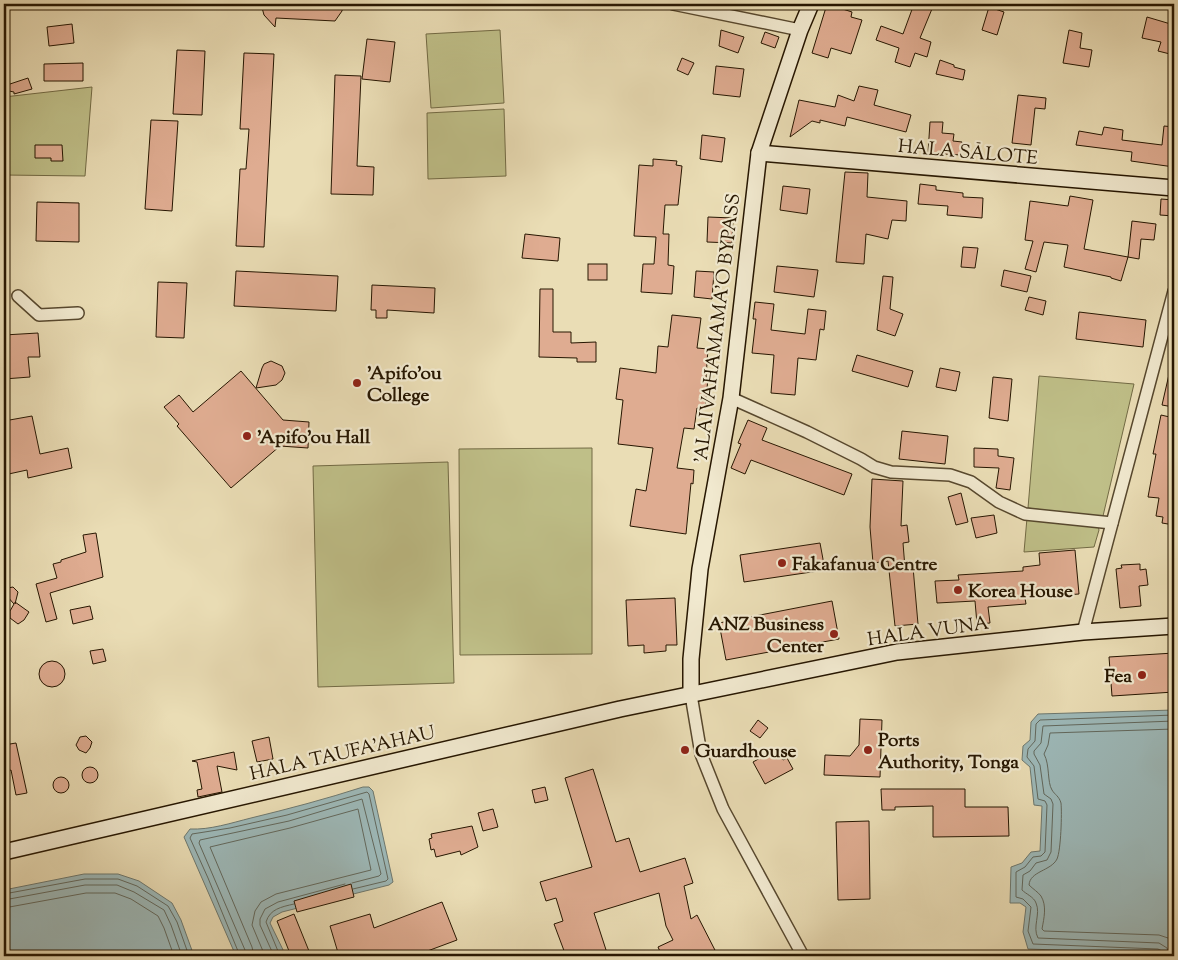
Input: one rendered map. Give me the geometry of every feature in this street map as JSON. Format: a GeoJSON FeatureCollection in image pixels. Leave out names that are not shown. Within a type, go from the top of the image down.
{"type":"FeatureCollection","features":[{"type":"Feature","properties":{"kind":"main road","name":"'ALAIVAHAMAMA'O BYPASS"},"geometry":{"type":"LineString","coordinates":[[691,695],[700,569],[731,398],[759,153],[800,30],[811,4]]}},
{"type":"Feature","properties":{"kind":"main road","name":"HALA SĀLOTE"},"geometry":{"type":"LineString","coordinates":[[759,153],[1174,188]]}},
{"type":"Feature","properties":{"kind":"main road","name":"HALA VUNA"},"geometry":{"type":"LineString","coordinates":[[691,695],[897,652],[1083,632],[1174,626]]}},
{"type":"Feature","properties":{"kind":"main road","name":"HALA TAUFA'AHAU"},"geometry":{"type":"LineString","coordinates":[[4,852],[497,737],[691,695]]}},
{"type":"Feature","properties":{"kind":"street"},"geometry":{"type":"LineString","coordinates":[[672,4],[800,30]]}},
{"type":"Feature","properties":{"kind":"street"},"geometry":{"type":"LineString","coordinates":[[1083,632],[1174,291]]}},
{"type":"Feature","properties":{"kind":"street"},"geometry":{"type":"LineString","coordinates":[[18,296],[40,315],[78,313]]}},
{"type":"Feature","properties":{"kind":"street"},"geometry":{"type":"LineString","coordinates":[[731,398],[807,432],[861,459],[874,468],[891,472],[950,475],[971,482],[998,502],[1025,514],[1112,524]]}},
{"type":"Feature","properties":{"kind":"street"},"geometry":{"type":"LineString","coordinates":[[691,695],[701,754],[723,809],[802,956]]}},
{"type":"Feature","properties":{"kind":"green space"},"geometry":{"type":"Polygon","coordinates":[[[500,30],[504,103],[431,108],[426,34],[500,30]]]}},
{"type":"Feature","properties":{"kind":"green space"},"geometry":{"type":"Polygon","coordinates":[[[92,87],[85,176],[4,175],[4,97],[92,87]]]}},
{"type":"Feature","properties":{"kind":"green space"},"geometry":{"type":"Polygon","coordinates":[[[504,109],[506,176],[428,179],[427,113],[504,109]]]}},
{"type":"Feature","properties":{"kind":"green space"},"geometry":{"type":"Polygon","coordinates":[[[1039,376],[1134,384],[1103,516],[1096,517],[1028,508],[1039,376]]]}},
{"type":"Feature","properties":{"kind":"green space"},"geometry":{"type":"Polygon","coordinates":[[[592,448],[592,654],[460,655],[459,449],[592,448]]]}},
{"type":"Feature","properties":{"kind":"green space"},"geometry":{"type":"Polygon","coordinates":[[[448,462],[454,683],[318,687],[313,466],[448,462]]]}},
{"type":"Feature","properties":{"kind":"green space"},"geometry":{"type":"Polygon","coordinates":[[[1027,518],[1098,526],[1099,530],[1094,547],[1024,552],[1027,518]]]}},
{"type":"Feature","properties":{"kind":"water"},"geometry":{"type":"Polygon","coordinates":[[[1174,710],[1174,954],[1028,949],[1023,932],[1026,907],[1020,903],[1010,903],[1011,867],[1022,863],[1031,852],[1040,851],[1042,806],[1034,805],[1030,767],[1022,760],[1023,746],[1030,740],[1031,722],[1038,714],[1174,710]]]}},
{"type":"Feature","properties":{"kind":"water"},"geometry":{"type":"Polygon","coordinates":[[[363,787],[369,787],[373,791],[393,882],[389,885],[282,912],[273,917],[270,923],[286,956],[236,956],[184,837],[190,829],[228,824],[307,804],[363,787]]]}},
{"type":"Feature","properties":{"kind":"water"},"geometry":{"type":"Polygon","coordinates":[[[84,874],[118,874],[139,881],[172,903],[181,920],[194,956],[4,956],[4,890],[84,874]]]}},
{"type":"Feature","properties":{"kind":"building"},"geometry":{"type":"Polygon","coordinates":[[[261,4],[343,4],[342,11],[335,21],[276,18],[275,27],[264,15],[261,4]]]}},
{"type":"Feature","properties":{"kind":"building"},"geometry":{"type":"Polygon","coordinates":[[[827,4],[852,12],[851,17],[862,20],[851,54],[831,48],[828,58],[812,53],[827,4]]]}},
{"type":"Feature","properties":{"kind":"building"},"geometry":{"type":"Polygon","coordinates":[[[914,4],[934,4],[920,38],[931,42],[927,57],[915,53],[910,67],[895,62],[899,48],[876,40],[881,26],[903,34],[914,4]]]}},
{"type":"Feature","properties":{"kind":"building"},"geometry":{"type":"Polygon","coordinates":[[[989,7],[1004,12],[997,35],[982,30],[989,7]]]}},
{"type":"Feature","properties":{"kind":"building"},"geometry":{"type":"Polygon","coordinates":[[[1147,17],[1174,25],[1174,55],[1158,51],[1161,42],[1142,38],[1147,17]]]}},
{"type":"Feature","properties":{"kind":"building"},"geometry":{"type":"Polygon","coordinates":[[[72,24],[74,43],[49,46],[47,27],[72,24]]]}},
{"type":"Feature","properties":{"kind":"building"},"geometry":{"type":"Polygon","coordinates":[[[721,30],[744,37],[738,53],[719,46],[721,30]]]}},
{"type":"Feature","properties":{"kind":"building"},"geometry":{"type":"Polygon","coordinates":[[[1069,30],[1082,33],[1080,48],[1092,50],[1089,67],[1063,63],[1069,30]]]}},
{"type":"Feature","properties":{"kind":"building"},"geometry":{"type":"Polygon","coordinates":[[[765,32],[779,37],[775,48],[761,43],[765,32]]]}},
{"type":"Feature","properties":{"kind":"building"},"geometry":{"type":"Polygon","coordinates":[[[367,39],[395,42],[390,82],[362,79],[367,39]]]}},
{"type":"Feature","properties":{"kind":"building"},"geometry":{"type":"Polygon","coordinates":[[[177,50],[205,51],[202,115],[173,114],[177,50]]]}},
{"type":"Feature","properties":{"kind":"building"},"geometry":{"type":"Polygon","coordinates":[[[244,53],[274,54],[264,247],[236,246],[240,169],[246,169],[249,129],[240,129],[244,53]]]}},
{"type":"Feature","properties":{"kind":"building"},"geometry":{"type":"Polygon","coordinates":[[[682,58],[694,63],[688,75],[677,70],[682,58]]]}},
{"type":"Feature","properties":{"kind":"building"},"geometry":{"type":"Polygon","coordinates":[[[940,60],[965,70],[963,80],[936,74],[940,60]]]}},
{"type":"Feature","properties":{"kind":"building"},"geometry":{"type":"Polygon","coordinates":[[[83,63],[83,81],[44,81],[44,64],[83,63]]]}},
{"type":"Feature","properties":{"kind":"building"},"geometry":{"type":"Polygon","coordinates":[[[716,66],[744,69],[740,97],[713,94],[716,66]]]}},
{"type":"Feature","properties":{"kind":"building"},"geometry":{"type":"Polygon","coordinates":[[[335,75],[361,76],[357,166],[374,167],[373,195],[331,194],[335,75]]]}},
{"type":"Feature","properties":{"kind":"building"},"geometry":{"type":"Polygon","coordinates":[[[28,78],[32,89],[14,94],[14,92],[4,90],[4,86],[28,78]]]}},
{"type":"Feature","properties":{"kind":"building"},"geometry":{"type":"Polygon","coordinates":[[[859,86],[878,90],[874,105],[911,115],[906,132],[847,117],[845,126],[820,120],[820,123],[812,121],[790,137],[799,100],[835,107],[838,95],[854,101],[859,86]]]}},
{"type":"Feature","properties":{"kind":"building"},"geometry":{"type":"Polygon","coordinates":[[[1018,95],[1046,98],[1045,109],[1035,108],[1031,145],[1012,143],[1018,95]]]}},
{"type":"Feature","properties":{"kind":"building"},"geometry":{"type":"Polygon","coordinates":[[[151,120],[178,121],[172,211],[145,209],[151,120]]]}},
{"type":"Feature","properties":{"kind":"building"},"geometry":{"type":"Polygon","coordinates":[[[930,122],[943,122],[942,133],[954,134],[953,141],[962,142],[961,155],[928,153],[930,122]]]}},
{"type":"Feature","properties":{"kind":"building"},"geometry":{"type":"Polygon","coordinates":[[[1164,126],[1174,127],[1174,167],[1131,161],[1132,152],[1076,145],[1079,131],[1102,135],[1104,127],[1123,130],[1122,140],[1162,145],[1164,126]]]}},
{"type":"Feature","properties":{"kind":"building"},"geometry":{"type":"Polygon","coordinates":[[[702,135],[725,138],[722,162],[700,159],[702,135]]]}},
{"type":"Feature","properties":{"kind":"building"},"geometry":{"type":"Polygon","coordinates":[[[35,145],[62,145],[63,161],[51,161],[51,158],[35,158],[35,145]]]}},
{"type":"Feature","properties":{"kind":"building"},"geometry":{"type":"Polygon","coordinates":[[[653,159],[677,161],[676,165],[682,166],[678,205],[665,205],[663,234],[669,234],[668,265],[674,266],[672,294],[641,292],[643,264],[654,264],[656,237],[634,236],[639,165],[653,166],[653,159]]]}},
{"type":"Feature","properties":{"kind":"building"},"geometry":{"type":"Polygon","coordinates":[[[845,172],[868,173],[867,197],[907,201],[906,221],[892,220],[888,239],[866,234],[864,264],[836,262],[845,172]]]}},
{"type":"Feature","properties":{"kind":"building"},"geometry":{"type":"Polygon","coordinates":[[[920,184],[936,186],[936,190],[963,193],[963,197],[983,198],[982,218],[947,215],[948,206],[918,204],[920,184]]]}},
{"type":"Feature","properties":{"kind":"building"},"geometry":{"type":"Polygon","coordinates":[[[783,186],[810,189],[807,214],[780,210],[783,186]]]}},
{"type":"Feature","properties":{"kind":"building"},"geometry":{"type":"Polygon","coordinates":[[[1070,196],[1093,200],[1084,249],[1128,257],[1121,281],[1064,267],[1068,245],[1044,242],[1036,272],[1025,269],[1033,241],[1025,240],[1030,201],[1068,206],[1070,196]]]}},
{"type":"Feature","properties":{"kind":"building"},"geometry":{"type":"Polygon","coordinates":[[[1161,199],[1174,200],[1174,216],[1160,215],[1161,199]]]}},
{"type":"Feature","properties":{"kind":"building"},"geometry":{"type":"Polygon","coordinates":[[[37,202],[79,203],[79,242],[36,241],[37,202]]]}},
{"type":"Feature","properties":{"kind":"building"},"geometry":{"type":"Polygon","coordinates":[[[708,217],[733,218],[732,243],[707,242],[708,217]]]}},
{"type":"Feature","properties":{"kind":"building"},"geometry":{"type":"Polygon","coordinates":[[[1132,221],[1156,224],[1154,240],[1141,239],[1139,259],[1128,257],[1132,221]]]}},
{"type":"Feature","properties":{"kind":"building"},"geometry":{"type":"Polygon","coordinates":[[[525,234],[560,238],[558,261],[522,258],[525,234]]]}},
{"type":"Feature","properties":{"kind":"building"},"geometry":{"type":"Polygon","coordinates":[[[963,247],[978,248],[975,268],[961,267],[963,247]]]}},
{"type":"Feature","properties":{"kind":"building"},"geometry":{"type":"Polygon","coordinates":[[[588,264],[607,264],[607,280],[588,280],[588,264]]]}},
{"type":"Feature","properties":{"kind":"building"},"geometry":{"type":"Polygon","coordinates":[[[777,266],[818,270],[814,297],[774,292],[777,266]]]}},
{"type":"Feature","properties":{"kind":"building"},"geometry":{"type":"Polygon","coordinates":[[[1004,270],[1031,276],[1027,292],[1001,286],[1004,270]]]}},
{"type":"Feature","properties":{"kind":"building"},"geometry":{"type":"Polygon","coordinates":[[[236,271],[338,276],[336,311],[234,306],[236,271]]]}},
{"type":"Feature","properties":{"kind":"building"},"geometry":{"type":"Polygon","coordinates":[[[696,271],[714,272],[712,299],[694,297],[696,271]]]}},
{"type":"Feature","properties":{"kind":"building"},"geometry":{"type":"Polygon","coordinates":[[[883,276],[893,277],[890,309],[903,314],[895,336],[877,330],[883,276]]]}},
{"type":"Feature","properties":{"kind":"building"},"geometry":{"type":"Polygon","coordinates":[[[158,282],[187,283],[184,338],[156,337],[158,282]]]}},
{"type":"Feature","properties":{"kind":"building"},"geometry":{"type":"Polygon","coordinates":[[[372,285],[435,288],[434,313],[387,310],[387,318],[376,318],[376,310],[371,310],[372,285]]]}},
{"type":"Feature","properties":{"kind":"building"},"geometry":{"type":"Polygon","coordinates":[[[540,289],[553,289],[553,332],[571,332],[571,343],[596,342],[596,362],[577,362],[577,358],[539,357],[540,289]]]}},
{"type":"Feature","properties":{"kind":"building"},"geometry":{"type":"Polygon","coordinates":[[[1029,297],[1046,301],[1043,315],[1025,310],[1029,297]]]}},
{"type":"Feature","properties":{"kind":"building"},"geometry":{"type":"Polygon","coordinates":[[[755,302],[774,304],[771,330],[805,334],[808,309],[826,311],[824,330],[820,329],[816,360],[798,358],[795,395],[771,393],[774,355],[752,353],[756,319],[753,319],[755,302]]]}},
{"type":"Feature","properties":{"kind":"building"},"geometry":{"type":"Polygon","coordinates":[[[1079,312],[1146,320],[1143,347],[1076,339],[1079,312]]]}},
{"type":"Feature","properties":{"kind":"building"},"geometry":{"type":"Polygon","coordinates":[[[672,315],[701,318],[697,348],[708,349],[705,409],[697,408],[694,429],[684,428],[677,468],[694,470],[686,534],[630,526],[636,489],[646,491],[653,448],[618,444],[623,400],[616,399],[620,368],[656,373],[658,346],[668,347],[672,315]]]}},
{"type":"Feature","properties":{"kind":"building"},"geometry":{"type":"Polygon","coordinates":[[[38,333],[40,357],[28,357],[30,377],[4,379],[4,335],[38,333]]]}},
{"type":"Feature","properties":{"kind":"building"},"geometry":{"type":"Polygon","coordinates":[[[857,355],[913,371],[908,387],[852,371],[857,355]]]}},
{"type":"Feature","properties":{"kind":"building"},"geometry":{"type":"Polygon","coordinates":[[[271,361],[282,366],[285,373],[282,380],[276,385],[256,388],[264,364],[271,361]]]}},
{"type":"Feature","properties":{"kind":"building"},"geometry":{"type":"Polygon","coordinates":[[[940,368],[960,372],[956,391],[936,387],[940,368]]]}},
{"type":"Feature","properties":{"kind":"building"},"geometry":{"type":"Polygon","coordinates":[[[1170,370],[1174,371],[1173,407],[1162,405],[1170,370]]]}},
{"type":"Feature","properties":{"kind":"building","name":"'Apifo'ou Hall"},"geometry":{"type":"Polygon","coordinates":[[[241,371],[283,420],[309,422],[308,448],[280,446],[231,488],[177,426],[179,424],[164,407],[179,395],[193,412],[241,371]]]}},
{"type":"Feature","properties":{"kind":"building"},"geometry":{"type":"Polygon","coordinates":[[[993,377],[1012,379],[1008,421],[989,418],[993,377]]]}},
{"type":"Feature","properties":{"kind":"building"},"geometry":{"type":"Polygon","coordinates":[[[1161,415],[1174,418],[1174,465],[1172,477],[1174,477],[1174,525],[1162,523],[1163,517],[1156,516],[1159,498],[1148,497],[1156,454],[1153,454],[1161,415]]]}},
{"type":"Feature","properties":{"kind":"building"},"geometry":{"type":"Polygon","coordinates":[[[32,416],[40,454],[68,448],[72,468],[28,478],[27,470],[4,475],[4,421],[32,416]]]}},
{"type":"Feature","properties":{"kind":"building"},"geometry":{"type":"Polygon","coordinates":[[[748,420],[767,428],[762,440],[852,474],[844,495],[751,460],[745,474],[731,468],[741,444],[738,443],[748,420]]]}},
{"type":"Feature","properties":{"kind":"building"},"geometry":{"type":"Polygon","coordinates":[[[902,431],[948,436],[945,464],[899,459],[902,431]]]}},
{"type":"Feature","properties":{"kind":"building"},"geometry":{"type":"Polygon","coordinates":[[[974,448],[998,449],[998,456],[1014,458],[1010,490],[996,488],[999,468],[974,467],[974,448]]]}},
{"type":"Feature","properties":{"kind":"building"},"geometry":{"type":"Polygon","coordinates":[[[872,479],[903,481],[901,526],[907,525],[909,542],[903,543],[905,568],[913,567],[918,624],[895,626],[888,561],[873,563],[870,527],[872,479]]]}},
{"type":"Feature","properties":{"kind":"building"},"geometry":{"type":"Polygon","coordinates":[[[961,493],[968,522],[956,525],[948,497],[961,493]]]}},
{"type":"Feature","properties":{"kind":"building"},"geometry":{"type":"Polygon","coordinates":[[[994,515],[997,533],[976,538],[971,518],[994,515]]]}},
{"type":"Feature","properties":{"kind":"building"},"geometry":{"type":"Polygon","coordinates":[[[96,533],[103,577],[50,593],[57,619],[46,622],[36,584],[57,578],[53,564],[86,552],[83,535],[96,533]]]}},
{"type":"Feature","properties":{"kind":"building","name":"Fakafanua Centre"},"geometry":{"type":"Polygon","coordinates":[[[820,543],[825,570],[744,582],[740,555],[820,543]]]}},
{"type":"Feature","properties":{"kind":"building"},"geometry":{"type":"Polygon","coordinates":[[[1075,550],[1079,594],[1025,598],[1026,604],[988,607],[990,623],[977,624],[975,601],[937,603],[935,581],[959,580],[958,575],[1023,571],[1023,567],[1040,565],[1039,553],[1075,550]]]}},
{"type":"Feature","properties":{"kind":"building"},"geometry":{"type":"Polygon","coordinates":[[[1140,564],[1140,570],[1146,569],[1148,585],[1139,586],[1141,606],[1120,608],[1116,569],[1122,568],[1121,565],[1140,564]]]}},
{"type":"Feature","properties":{"kind":"building"},"geometry":{"type":"Polygon","coordinates":[[[13,587],[18,592],[15,602],[29,612],[24,620],[18,624],[10,618],[10,611],[14,604],[6,595],[8,588],[13,587]]]}},
{"type":"Feature","properties":{"kind":"building"},"geometry":{"type":"Polygon","coordinates":[[[675,598],[677,645],[666,645],[666,651],[644,653],[644,645],[628,646],[626,600],[675,598]]]}},
{"type":"Feature","properties":{"kind":"building"},"geometry":{"type":"Polygon","coordinates":[[[832,601],[839,639],[726,660],[719,623],[832,601]]]}},
{"type":"Feature","properties":{"kind":"building"},"geometry":{"type":"Polygon","coordinates":[[[90,606],[93,619],[73,624],[70,610],[90,606]]]}},
{"type":"Feature","properties":{"kind":"building"},"geometry":{"type":"Polygon","coordinates":[[[103,649],[106,661],[93,664],[90,651],[103,649]]]}},
{"type":"Feature","properties":{"kind":"building","name":"Fea"},"geometry":{"type":"Polygon","coordinates":[[[1174,653],[1174,692],[1112,696],[1109,657],[1174,653]]]}},
{"type":"Feature","properties":{"kind":"building"},"geometry":{"type":"Polygon","coordinates":[[[52,661],[62,664],[65,674],[62,684],[52,687],[42,684],[39,674],[42,664],[52,661]]]}},
{"type":"Feature","properties":{"kind":"building","name":"Ports Authority, Tonga"},"geometry":{"type":"Polygon","coordinates":[[[860,719],[882,720],[880,777],[824,775],[825,755],[850,756],[859,745],[860,719]]]}},
{"type":"Feature","properties":{"kind":"building"},"geometry":{"type":"Polygon","coordinates":[[[758,720],[768,728],[760,738],[750,731],[758,720]]]}},
{"type":"Feature","properties":{"kind":"building"},"geometry":{"type":"Polygon","coordinates":[[[86,736],[92,742],[86,753],[79,750],[76,745],[80,737],[86,736]]]}},
{"type":"Feature","properties":{"kind":"building"},"geometry":{"type":"Polygon","coordinates":[[[269,737],[273,759],[257,762],[252,741],[269,737]]]}},
{"type":"Feature","properties":{"kind":"building"},"geometry":{"type":"Polygon","coordinates":[[[16,743],[27,793],[16,795],[11,770],[4,772],[4,745],[16,743]]]}},
{"type":"Feature","properties":{"kind":"building"},"geometry":{"type":"Polygon","coordinates":[[[773,751],[777,758],[781,756],[783,760],[787,758],[793,769],[765,784],[753,762],[773,751]]]}},
{"type":"Feature","properties":{"kind":"building"},"geometry":{"type":"Polygon","coordinates":[[[234,752],[237,770],[217,766],[222,792],[198,797],[197,790],[202,789],[197,762],[192,761],[234,752]]]}},
{"type":"Feature","properties":{"kind":"building"},"geometry":{"type":"Polygon","coordinates":[[[90,767],[96,769],[98,775],[96,781],[90,783],[84,781],[82,775],[84,769],[90,767]]]}},
{"type":"Feature","properties":{"kind":"building"},"geometry":{"type":"Polygon","coordinates":[[[593,769],[616,842],[629,838],[640,872],[685,858],[693,883],[684,886],[691,919],[697,915],[718,956],[662,956],[658,947],[673,940],[666,926],[659,893],[594,913],[608,956],[566,956],[554,924],[563,921],[556,898],[546,901],[540,882],[592,867],[565,778],[593,769]]]}},
{"type":"Feature","properties":{"kind":"building"},"geometry":{"type":"Polygon","coordinates":[[[61,777],[69,785],[61,793],[53,785],[61,777]]]}},
{"type":"Feature","properties":{"kind":"building"},"geometry":{"type":"Polygon","coordinates":[[[545,787],[548,800],[535,803],[532,790],[545,787]]]}},
{"type":"Feature","properties":{"kind":"building"},"geometry":{"type":"Polygon","coordinates":[[[881,789],[965,789],[965,807],[1008,807],[1009,836],[933,837],[933,806],[895,807],[895,810],[882,810],[881,789]]]}},
{"type":"Feature","properties":{"kind":"building"},"geometry":{"type":"Polygon","coordinates":[[[493,809],[498,827],[483,831],[478,813],[493,809]]]}},
{"type":"Feature","properties":{"kind":"building"},"geometry":{"type":"Polygon","coordinates":[[[869,821],[870,899],[838,900],[836,822],[869,821]]]}},
{"type":"Feature","properties":{"kind":"building"},"geometry":{"type":"Polygon","coordinates":[[[472,826],[478,847],[461,855],[460,851],[436,857],[434,849],[431,850],[429,839],[432,838],[431,834],[472,826]]]}},
{"type":"Feature","properties":{"kind":"building"},"geometry":{"type":"Polygon","coordinates":[[[351,884],[354,897],[297,912],[294,901],[351,884]]]}},
{"type":"Feature","properties":{"kind":"building"},"geometry":{"type":"Polygon","coordinates":[[[442,902],[457,940],[414,956],[339,956],[330,926],[370,914],[374,928],[442,902]]]}},
{"type":"Feature","properties":{"kind":"building"},"geometry":{"type":"Polygon","coordinates":[[[294,914],[311,956],[291,956],[277,921],[294,914]]]}},
{"type":"Feature","properties":{"kind":"place","name":"'Apifo'ou College"},"geometry":{"type":"Point","coordinates":[357,383]}},
{"type":"Feature","properties":{"kind":"place","name":"'Apifo'ou Hall"},"geometry":{"type":"Point","coordinates":[247,436]}},
{"type":"Feature","properties":{"kind":"place","name":"Fakafanua Centre"},"geometry":{"type":"Point","coordinates":[782,563]}},
{"type":"Feature","properties":{"kind":"place","name":"Korea House"},"geometry":{"type":"Point","coordinates":[958,590]}},
{"type":"Feature","properties":{"kind":"place","name":"ANZ Business Center"},"geometry":{"type":"Point","coordinates":[834,634]}},
{"type":"Feature","properties":{"kind":"place","name":"Fea"},"geometry":{"type":"Point","coordinates":[1142,675]}},
{"type":"Feature","properties":{"kind":"place","name":"Guardhouse"},"geometry":{"type":"Point","coordinates":[685,750]}},
{"type":"Feature","properties":{"kind":"place","name":"Ports Authority, Tonga"},"geometry":{"type":"Point","coordinates":[868,750]}}]}
